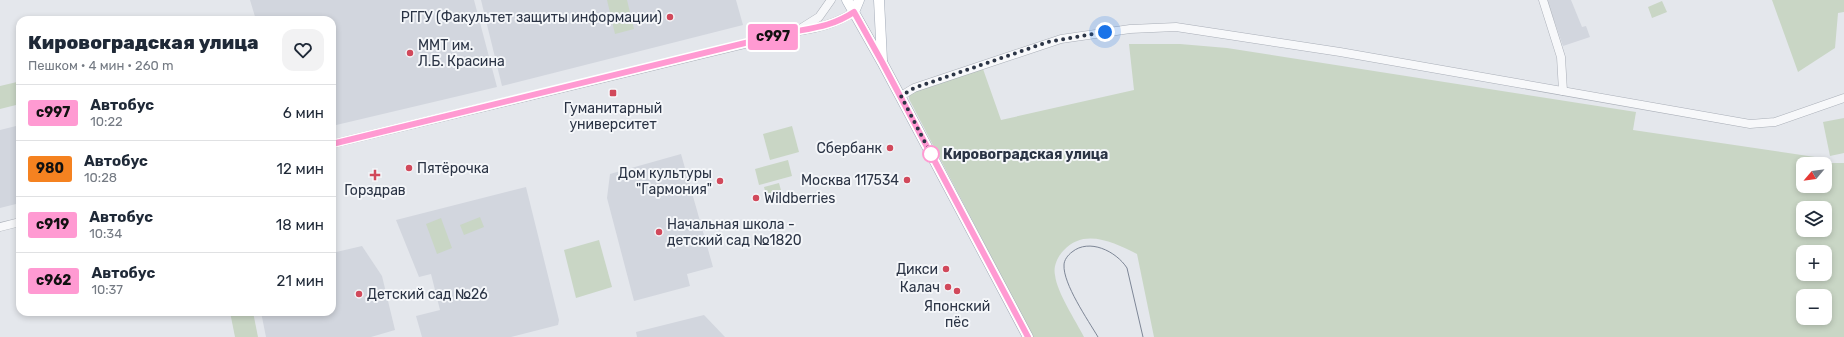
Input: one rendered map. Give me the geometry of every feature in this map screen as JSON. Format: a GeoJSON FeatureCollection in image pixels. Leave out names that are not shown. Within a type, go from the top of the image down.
{"type":"FeatureCollection","features":[{"type":"Feature","properties":{"kind":"main road"},"geometry":{"type":"LineString","coordinates":[[847,0],[901,96],[1028,337]]}},
{"type":"Feature","properties":{"kind":"main road"},"geometry":{"type":"LineString","coordinates":[[854,12],[859,0]]}},
{"type":"Feature","properties":{"kind":"main road"},"geometry":{"type":"LineString","coordinates":[[879,0],[882,62]]}},
{"type":"Feature","properties":{"kind":"street"},"geometry":{"type":"LineString","coordinates":[[794,32],[819,17],[831,0]]}},
{"type":"Feature","properties":{"kind":"street"},"geometry":{"type":"LineString","coordinates":[[1543,0],[1561,57],[1563,91]]}},
{"type":"Feature","properties":{"kind":"street"},"geometry":{"type":"LineString","coordinates":[[336,143],[794,32],[830,25],[854,12]]}},
{"type":"Feature","properties":{"kind":"street"},"geometry":{"type":"LineString","coordinates":[[901,96],[914,88],[1048,42],[1105,32],[1176,27],[1340,52],[1750,124],[1775,122],[1844,98]]}},
{"type":"Feature","properties":{"kind":"street"},"geometry":{"type":"LineString","coordinates":[[0,227],[16,223]]}},
{"type":"Feature","properties":{"kind":"shaded area","name":"ММТ им. Л.Б. Красина"},"geometry":{"type":"Polygon","coordinates":[[[250,0],[474,0],[497,87],[336,125],[336,16],[255,16],[250,0]]]}},
{"type":"Feature","properties":{"kind":"shaded area"},"geometry":{"type":"Polygon","coordinates":[[[481,0],[736,0],[743,25],[502,86],[481,0]]]}},
{"type":"Feature","properties":{"kind":"shaded area"},"geometry":{"type":"Polygon","coordinates":[[[1547,0],[1571,0],[1582,27],[1586,26],[1590,37],[1563,46],[1547,0]]]}},
{"type":"Feature","properties":{"kind":"shaded area"},"geometry":{"type":"Polygon","coordinates":[[[16,126],[16,204],[0,208],[0,130],[16,126]]]}},
{"type":"Feature","properties":{"kind":"shaded area","name":"Начальная школа - детский сад №1820"},"geometry":{"type":"Polygon","coordinates":[[[681,154],[713,267],[687,274],[690,286],[634,301],[607,198],[610,174],[681,154]]]}},
{"type":"Feature","properties":{"kind":"shaded area"},"geometry":{"type":"Polygon","coordinates":[[[526,187],[559,320],[558,325],[511,337],[422,337],[416,316],[440,310],[431,274],[419,277],[396,220],[526,187]]]}},
{"type":"Feature","properties":{"kind":"shaded area","name":"Детский сад №26"},"geometry":{"type":"Polygon","coordinates":[[[362,246],[382,276],[395,330],[371,337],[266,337],[262,316],[336,316],[336,252],[362,246]]]}},
{"type":"Feature","properties":{"kind":"shaded area"},"geometry":{"type":"Polygon","coordinates":[[[704,315],[725,337],[637,337],[636,332],[704,315]]]}},
{"type":"Feature","properties":{"kind":"green space"},"geometry":{"type":"Polygon","coordinates":[[[607,0],[627,0],[634,29],[615,34],[607,0]]]}},
{"type":"Feature","properties":{"kind":"green space"},"geometry":{"type":"Polygon","coordinates":[[[1772,0],[1844,0],[1844,12],[1838,13],[1835,48],[1798,72],[1772,0]]]}},
{"type":"Feature","properties":{"kind":"green space"},"geometry":{"type":"Polygon","coordinates":[[[1662,1],[1667,12],[1652,18],[1648,7],[1662,1]]]}},
{"type":"Feature","properties":{"kind":"green space"},"geometry":{"type":"Polygon","coordinates":[[[1129,44],[1180,44],[1227,48],[1636,112],[1633,130],[1815,157],[1796,157],[1796,193],[1832,193],[1832,163],[1844,163],[1844,337],[1154,337],[1137,254],[1119,245],[1090,238],[1072,243],[1060,255],[1055,265],[1056,282],[1059,290],[1084,337],[1033,337],[909,99],[909,93],[983,69],[1001,120],[1134,90],[1129,44]]]}},
{"type":"Feature","properties":{"kind":"green space"},"geometry":{"type":"Polygon","coordinates":[[[16,82],[16,105],[0,109],[0,86],[16,82]]]}},
{"type":"Feature","properties":{"kind":"green space"},"geometry":{"type":"Polygon","coordinates":[[[1844,118],[1844,153],[1830,156],[1823,122],[1844,118]]]}},
{"type":"Feature","properties":{"kind":"green space"},"geometry":{"type":"Polygon","coordinates":[[[792,126],[799,152],[770,160],[763,134],[792,126]]]}},
{"type":"Feature","properties":{"kind":"green space"},"geometry":{"type":"Polygon","coordinates":[[[788,160],[792,176],[759,185],[755,169],[788,160]]]}},
{"type":"Feature","properties":{"kind":"green space"},"geometry":{"type":"Polygon","coordinates":[[[779,183],[782,194],[767,198],[764,187],[779,183]]]}},
{"type":"Feature","properties":{"kind":"green space"},"geometry":{"type":"Polygon","coordinates":[[[480,217],[484,227],[464,235],[460,225],[480,217]]]}},
{"type":"Feature","properties":{"kind":"green space"},"geometry":{"type":"Polygon","coordinates":[[[441,218],[452,248],[437,254],[426,224],[441,218]]]}},
{"type":"Feature","properties":{"kind":"green space"},"geometry":{"type":"Polygon","coordinates":[[[599,240],[612,287],[576,298],[564,250],[599,240]]]}},
{"type":"Feature","properties":{"kind":"green space"},"geometry":{"type":"Polygon","coordinates":[[[231,316],[254,316],[258,337],[235,337],[231,316]]]}},
{"type":"Feature","properties":{"kind":"tram line"},"geometry":{"type":"LineString","coordinates":[[1098,337],[1077,302],[1067,282],[1065,273],[1065,259],[1072,252],[1086,246],[1102,248],[1116,256],[1127,268],[1143,337]]}},
{"type":"Feature","properties":{"kind":"bus line","name":"с997"},"geometry":{"type":"LineString","coordinates":[[336,143],[782,34],[819,28],[840,21],[854,12],[1028,337]]}},
{"type":"Feature","properties":{"kind":"place","name":"РГГУ (Факультет защиты информации)"},"geometry":{"type":"Point","coordinates":[670,17]}},
{"type":"Feature","properties":{"kind":"place","name":"ММТ им. Л.Б. Красина"},"geometry":{"type":"Point","coordinates":[410,53]}},
{"type":"Feature","properties":{"kind":"place","name":"Гуманитарный университет"},"geometry":{"type":"Point","coordinates":[613,93]}},
{"type":"Feature","properties":{"kind":"place","name":"Сбербанк"},"geometry":{"type":"Point","coordinates":[890,148]}},
{"type":"Feature","properties":{"kind":"place","name":"Кировоградская улица"},"geometry":{"type":"Point","coordinates":[931,154]}},
{"type":"Feature","properties":{"kind":"place","name":"Пятёрочка"},"geometry":{"type":"Point","coordinates":[409,168]}},
{"type":"Feature","properties":{"kind":"place","name":"Горздрав"},"geometry":{"type":"Point","coordinates":[375,175]}},
{"type":"Feature","properties":{"kind":"place","name":"Москва 117534"},"geometry":{"type":"Point","coordinates":[907,180]}},
{"type":"Feature","properties":{"kind":"place","name":"Дом культуры \"Гармония\""},"geometry":{"type":"Point","coordinates":[720,181]}},
{"type":"Feature","properties":{"kind":"place","name":"Wildberries"},"geometry":{"type":"Point","coordinates":[756,198]}},
{"type":"Feature","properties":{"kind":"place","name":"Начальная школа - детский сад №1820"},"geometry":{"type":"Point","coordinates":[659,232]}},
{"type":"Feature","properties":{"kind":"place","name":"Дикси"},"geometry":{"type":"Point","coordinates":[946,269]}},
{"type":"Feature","properties":{"kind":"place","name":"Калач"},"geometry":{"type":"Point","coordinates":[948,287]}},
{"type":"Feature","properties":{"kind":"place","name":"Японский пёс"},"geometry":{"type":"Point","coordinates":[957,291]}},
{"type":"Feature","properties":{"kind":"place","name":"Детский сад №26"},"geometry":{"type":"Point","coordinates":[359,294]}},
{"type":"Feature","properties":{"kind":"route"},"geometry":{"type":"LineString","coordinates":[[931,154],[901,96],[905,93],[914,88],[1048,42],[1105,32]]}}]}
